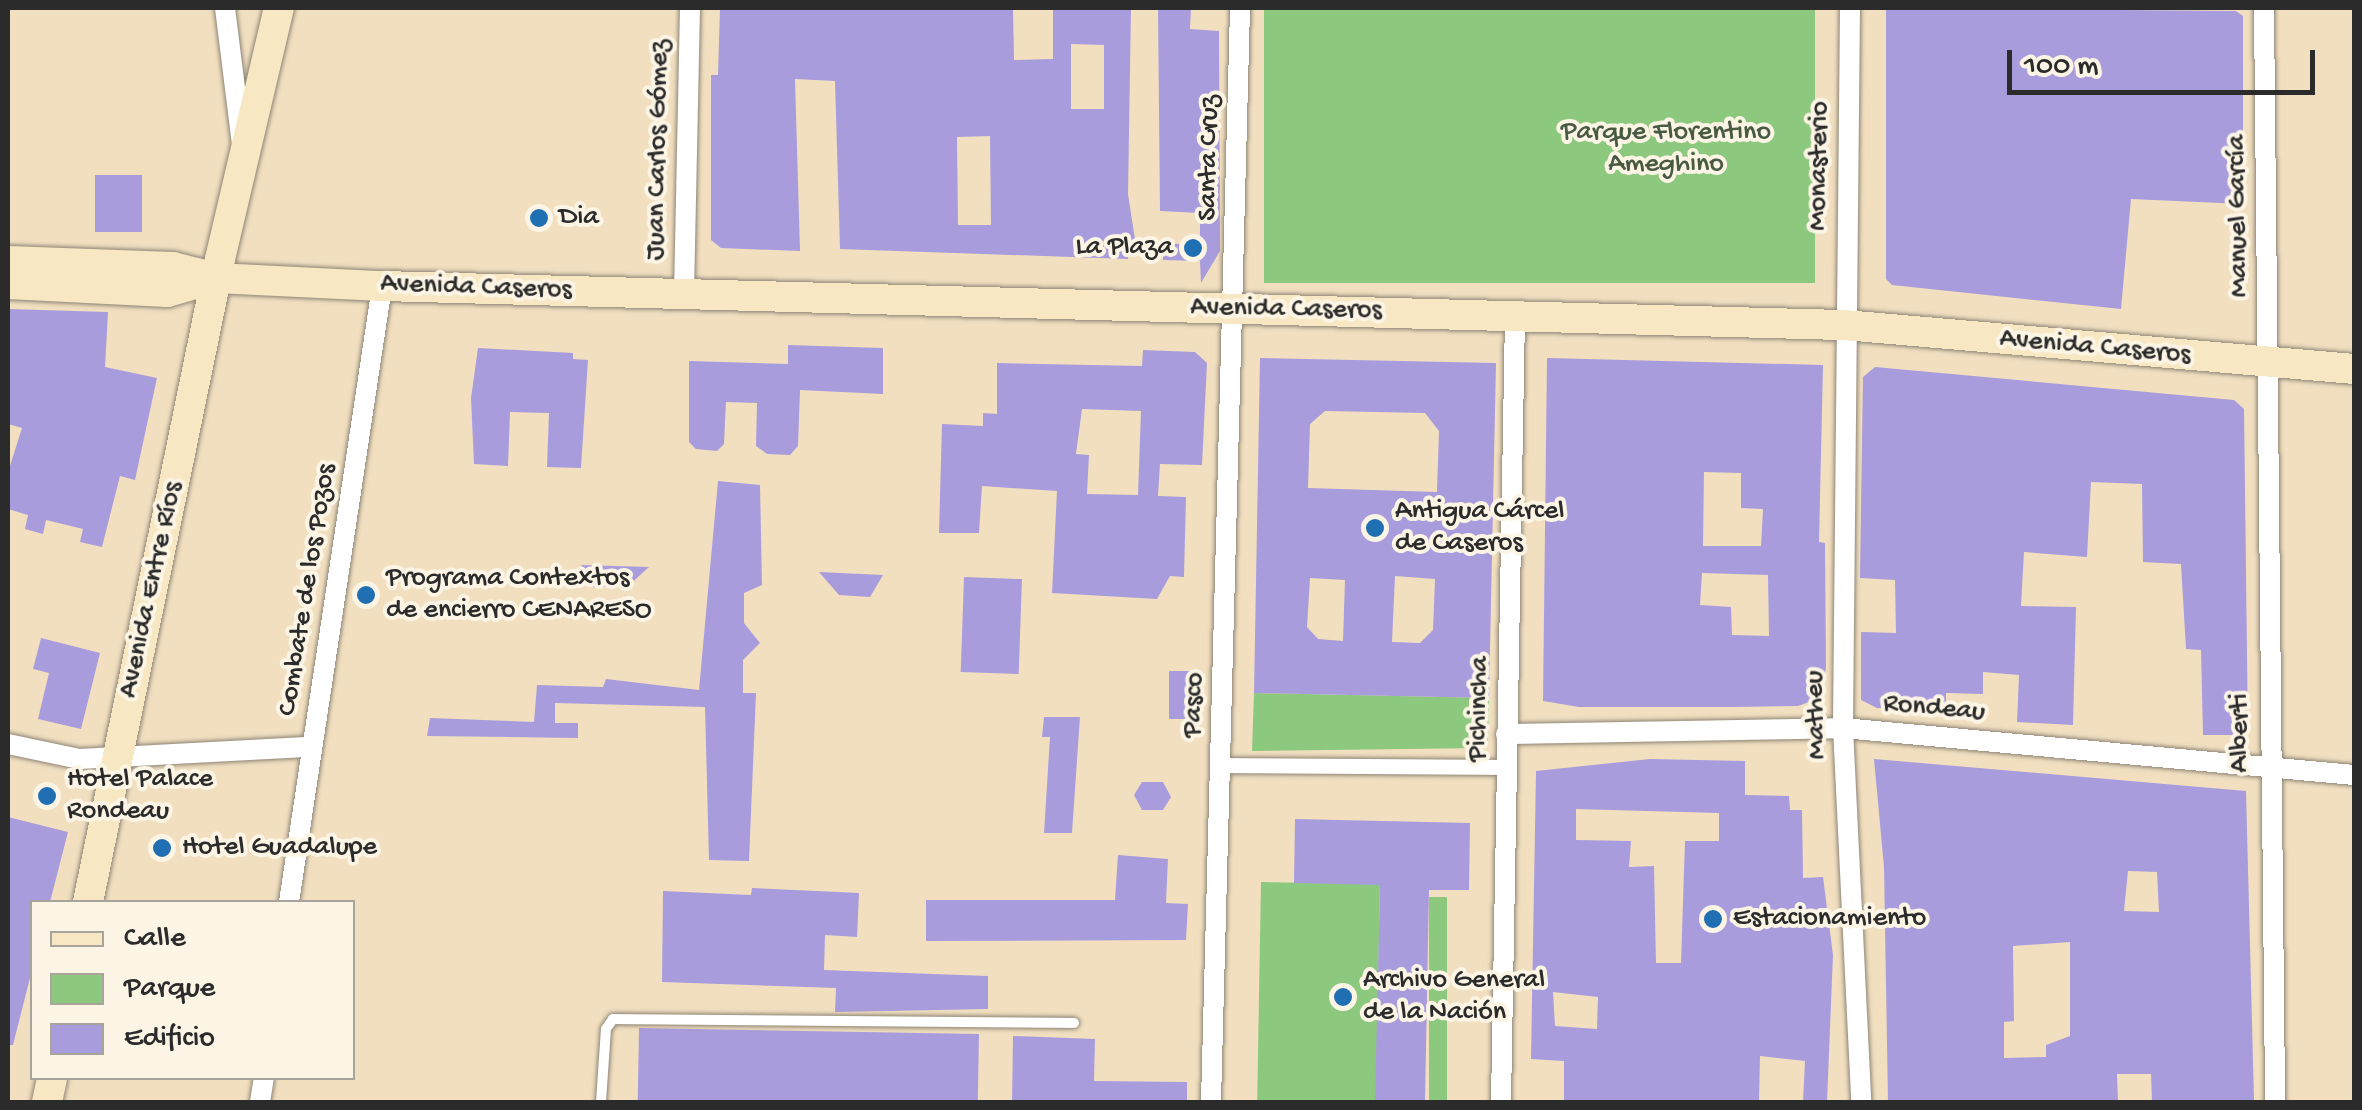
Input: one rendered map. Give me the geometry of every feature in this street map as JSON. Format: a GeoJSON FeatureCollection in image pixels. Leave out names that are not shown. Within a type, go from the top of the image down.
{"type":"FeatureCollection","features":[{"type":"Feature","properties":{"kind":"main road","name":"Avenida Entre Ríos"},"geometry":{"type":"LineString","coordinates":[[88,900],[216,278],[279,8]]}},
{"type":"Feature","properties":{"kind":"main road","name":"Avenida Caseros"},"geometry":{"type":"LineString","coordinates":[[8,262],[173,266],[216,278],[382,286],[1844,325],[2354,369]]}},
{"type":"Feature","properties":{"kind":"main road","name":"Avenida Caseros"},"geometry":{"type":"LineString","coordinates":[[8,284],[167,292],[216,278]]}},
{"type":"Feature","properties":{"kind":"street"},"geometry":{"type":"LineString","coordinates":[[225,8],[244,155]]}},
{"type":"Feature","properties":{"kind":"street","name":"Juan Carlos Gómez"},"geometry":{"type":"LineString","coordinates":[[684,294],[690,8]]}},
{"type":"Feature","properties":{"kind":"street","name":"Santa Cruz"},"geometry":{"type":"LineString","coordinates":[[1234,308],[1240,8]]}},
{"type":"Feature","properties":{"kind":"street","name":"Monasterio"},"geometry":{"type":"LineString","coordinates":[[1844,325],[1850,8]]}},
{"type":"Feature","properties":{"kind":"street","name":"Manuel García"},"geometry":{"type":"LineString","coordinates":[[2264,8],[2268,363]]}},
{"type":"Feature","properties":{"kind":"street","name":"Combate de los Pozos"},"geometry":{"type":"LineString","coordinates":[[289,900],[382,286]]}},
{"type":"Feature","properties":{"kind":"street","name":"Pasco"},"geometry":{"type":"LineString","coordinates":[[1211,1102],[1234,308]]}},
{"type":"Feature","properties":{"kind":"street","name":"Pichincha"},"geometry":{"type":"LineString","coordinates":[[1501,1102],[1515,316]]}},
{"type":"Feature","properties":{"kind":"street","name":"Matheu"},"geometry":{"type":"LineString","coordinates":[[1844,325],[1843,728],[1860,1102]]}},
{"type":"Feature","properties":{"kind":"street","name":"Alberti"},"geometry":{"type":"LineString","coordinates":[[2268,363],[2268,768],[2275,1102]]}},
{"type":"Feature","properties":{"kind":"street","name":"Rondeau"},"geometry":{"type":"LineString","coordinates":[[1506,734],[1843,728],[2354,775]]}},
{"type":"Feature","properties":{"kind":"street"},"geometry":{"type":"LineString","coordinates":[[8,744],[79,759],[312,747]]}},
{"type":"Feature","properties":{"kind":"street"},"geometry":{"type":"LineString","coordinates":[[1221,764],[1506,768]]}},
{"type":"Feature","properties":{"kind":"lane"},"geometry":{"type":"LineString","coordinates":[[600,1102],[606,1029],[613,1019],[1074,1023]]}},
{"type":"Feature","properties":{"kind":"green space","name":"Parque Florentino Ameghino"},"geometry":{"type":"Polygon","coordinates":[[[1264,8],[1815,8],[1815,283],[1264,283],[1264,8]]]}},
{"type":"Feature","properties":{"kind":"green space"},"geometry":{"type":"Polygon","coordinates":[[[1254,693],[1489,698],[1488,741],[1482,748],[1252,751],[1254,693]]]}},
{"type":"Feature","properties":{"kind":"green space"},"geometry":{"type":"Polygon","coordinates":[[[1261,882],[1380,884],[1376,1102],[1257,1102],[1261,882]]]}},
{"type":"Feature","properties":{"kind":"green space"},"geometry":{"type":"Polygon","coordinates":[[[1429,897],[1447,897],[1447,1102],[1429,1102],[1429,897]]]}},
{"type":"Feature","properties":{"kind":"building"},"geometry":{"type":"Polygon","coordinates":[[[720,8],[1013,8],[1014,60],[1053,59],[1053,8],[1131,8],[1128,194],[1136,246],[1128,245],[1128,259],[840,249],[835,81],[795,79],[800,251],[721,248],[711,240],[711,75],[718,75],[720,8]],[[1071,44],[1071,109],[1104,109],[1104,45],[1071,44]],[[990,136],[957,137],[958,225],[991,225],[990,136]]]}},
{"type":"Feature","properties":{"kind":"building"},"geometry":{"type":"Polygon","coordinates":[[[1158,8],[1191,8],[1190,29],[1219,31],[1220,251],[1201,283],[1200,261],[1163,260],[1163,243],[1200,245],[1200,213],[1160,211],[1158,8]]]}},
{"type":"Feature","properties":{"kind":"building"},"geometry":{"type":"Polygon","coordinates":[[[1886,8],[2236,11],[2243,16],[2243,204],[2131,199],[2121,309],[1892,285],[1886,279],[1886,8]]]}},
{"type":"Feature","properties":{"kind":"building"},"geometry":{"type":"Polygon","coordinates":[[[95,175],[142,175],[142,232],[95,232],[95,175]]]}},
{"type":"Feature","properties":{"kind":"building"},"geometry":{"type":"Polygon","coordinates":[[[8,309],[108,312],[105,367],[157,378],[135,480],[120,476],[102,547],[80,542],[83,529],[46,520],[43,534],[25,529],[28,515],[8,509],[8,472],[22,428],[8,424],[8,309]]]}},
{"type":"Feature","properties":{"kind":"building"},"geometry":{"type":"Polygon","coordinates":[[[788,345],[883,348],[883,394],[800,390],[798,446],[790,455],[767,454],[756,446],[757,403],[726,402],[724,444],[717,451],[696,449],[689,442],[689,361],[788,364],[788,345]]]}},
{"type":"Feature","properties":{"kind":"building"},"geometry":{"type":"Polygon","coordinates":[[[478,348],[573,353],[573,359],[588,360],[581,468],[547,467],[549,413],[510,412],[508,466],[474,464],[471,398],[478,348]]]}},
{"type":"Feature","properties":{"kind":"building"},"geometry":{"type":"Polygon","coordinates":[[[1143,350],[1195,352],[1207,363],[1202,465],[1160,464],[1158,496],[1186,497],[1184,577],[1170,576],[1157,599],[1052,593],[1057,491],[982,486],[979,533],[939,533],[942,424],[983,426],[983,413],[997,414],[997,363],[1142,366],[1143,350]],[[1082,409],[1076,454],[1089,455],[1087,494],[1138,495],[1141,411],[1082,409]]]}},
{"type":"Feature","properties":{"kind":"building","name":"Antigua Cárcel de Caseros"},"geometry":{"type":"Polygon","coordinates":[[[1260,358],[1496,363],[1489,698],[1254,693],[1260,358]],[[1325,411],[1310,424],[1308,488],[1437,492],[1439,431],[1425,413],[1325,411]],[[1395,576],[1392,642],[1420,643],[1433,630],[1435,579],[1395,576]],[[1310,578],[1307,627],[1318,639],[1343,641],[1345,580],[1310,578]]]}},
{"type":"Feature","properties":{"kind":"building"},"geometry":{"type":"Polygon","coordinates":[[[1547,358],[1823,365],[1819,542],[1825,543],[1826,668],[1820,698],[1798,706],[1732,707],[1579,707],[1543,701],[1547,358]],[[1704,472],[1703,546],[1761,546],[1763,509],[1741,508],[1741,473],[1704,472]],[[1702,573],[1700,605],[1731,607],[1732,635],[1769,636],[1768,575],[1702,573]]]}},
{"type":"Feature","properties":{"kind":"building"},"geometry":{"type":"Polygon","coordinates":[[[1875,367],[2234,400],[2244,409],[2248,735],[2203,735],[2201,650],[2186,649],[2181,564],[2143,562],[2142,484],[2091,482],[2087,557],[2024,552],[2021,606],[2076,607],[2073,725],[2017,722],[2019,675],[1983,672],[1983,694],[1946,693],[1946,711],[1877,708],[1861,700],[1861,632],[1896,633],[1895,580],[1860,578],[1863,377],[1875,367]]]}},
{"type":"Feature","properties":{"kind":"building"},"geometry":{"type":"Polygon","coordinates":[[[718,481],[760,485],[762,585],[744,593],[744,623],[760,643],[743,660],[743,693],[756,693],[749,861],[709,860],[705,707],[555,703],[555,723],[578,723],[578,738],[427,736],[430,718],[534,722],[537,685],[603,687],[606,679],[699,690],[718,481]]]}},
{"type":"Feature","properties":{"kind":"building"},"geometry":{"type":"Polygon","coordinates":[[[581,565],[649,567],[627,587],[593,587],[581,565]]]}},
{"type":"Feature","properties":{"kind":"building"},"geometry":{"type":"Polygon","coordinates":[[[819,572],[883,575],[870,597],[839,595],[819,572]]]}},
{"type":"Feature","properties":{"kind":"building"},"geometry":{"type":"Polygon","coordinates":[[[964,577],[1022,579],[1019,674],[961,672],[964,577]]]}},
{"type":"Feature","properties":{"kind":"building"},"geometry":{"type":"Polygon","coordinates":[[[41,638],[100,653],[81,729],[38,719],[49,673],[33,669],[41,638]]]}},
{"type":"Feature","properties":{"kind":"building"},"geometry":{"type":"Polygon","coordinates":[[[1169,671],[1193,671],[1193,719],[1169,719],[1169,671]]]}},
{"type":"Feature","properties":{"kind":"building"},"geometry":{"type":"Polygon","coordinates":[[[1044,717],[1080,717],[1072,833],[1044,833],[1050,737],[1042,737],[1044,717]]]}},
{"type":"Feature","properties":{"kind":"building"},"geometry":{"type":"Polygon","coordinates":[[[1650,759],[1745,761],[1745,795],[1789,796],[1790,810],[1802,810],[1803,878],[1823,877],[1833,955],[1827,1102],[1803,1102],[1805,1061],[1760,1056],[1759,1102],[1564,1102],[1564,1061],[1531,1059],[1536,771],[1650,759]],[[1576,809],[1576,840],[1631,841],[1629,867],[1654,866],[1656,963],[1681,963],[1685,841],[1719,841],[1719,813],[1576,809]],[[1553,992],[1555,1026],[1597,1029],[1598,997],[1553,992]]]}},
{"type":"Feature","properties":{"kind":"building"},"geometry":{"type":"Polygon","coordinates":[[[1874,759],[2246,791],[2254,1100],[2152,1102],[2151,1074],[2117,1074],[2118,1102],[1888,1102],[1884,867],[1874,759]],[[2128,871],[2124,911],[2159,912],[2157,872],[2128,871]],[[2070,942],[2013,946],[2014,1021],[2004,1022],[2004,1058],[2046,1057],[2046,1045],[2070,1036],[2070,942]]]}},
{"type":"Feature","properties":{"kind":"building"},"geometry":{"type":"Polygon","coordinates":[[[1142,782],[1163,782],[1171,797],[1163,810],[1142,810],[1134,795],[1142,782]]]}},
{"type":"Feature","properties":{"kind":"building"},"geometry":{"type":"Polygon","coordinates":[[[8,817],[68,832],[51,900],[30,900],[30,978],[13,1045],[8,1045],[8,817]]]}},
{"type":"Feature","properties":{"kind":"building"},"geometry":{"type":"Polygon","coordinates":[[[1295,819],[1470,823],[1469,890],[1429,890],[1425,1102],[1375,1102],[1380,885],[1294,883],[1295,819]]]}},
{"type":"Feature","properties":{"kind":"building"},"geometry":{"type":"Polygon","coordinates":[[[1118,855],[1168,859],[1166,903],[1188,904],[1186,940],[926,941],[926,900],[1115,900],[1118,855]]]}},
{"type":"Feature","properties":{"kind":"building"},"geometry":{"type":"Polygon","coordinates":[[[752,888],[859,893],[857,937],[825,935],[824,970],[988,976],[988,1009],[835,1012],[836,988],[662,982],[663,891],[751,895],[752,888]]]}},
{"type":"Feature","properties":{"kind":"building"},"geometry":{"type":"Polygon","coordinates":[[[639,1028],[979,1034],[978,1102],[638,1102],[639,1028]]]}},
{"type":"Feature","properties":{"kind":"building"},"geometry":{"type":"Polygon","coordinates":[[[1013,1036],[1095,1039],[1094,1081],[1187,1082],[1187,1102],[1012,1102],[1013,1036]]]}},
{"type":"Feature","properties":{"kind":"place","name":"Dia"},"geometry":{"type":"Point","coordinates":[539,218]}},
{"type":"Feature","properties":{"kind":"place","name":"La Plaza"},"geometry":{"type":"Point","coordinates":[1193,248]}},
{"type":"Feature","properties":{"kind":"place","name":"Antigua Cárcel de Caseros"},"geometry":{"type":"Point","coordinates":[1375,528]}},
{"type":"Feature","properties":{"kind":"place","name":"Programa Contextos de encierro CENARESO"},"geometry":{"type":"Point","coordinates":[366,595]}},
{"type":"Feature","properties":{"kind":"place","name":"Hotel Palace Rondeau"},"geometry":{"type":"Point","coordinates":[47,796]}},
{"type":"Feature","properties":{"kind":"place","name":"Hotel Guadalupe"},"geometry":{"type":"Point","coordinates":[162,848]}},
{"type":"Feature","properties":{"kind":"place","name":"Estacionamiento"},"geometry":{"type":"Point","coordinates":[1713,919]}},
{"type":"Feature","properties":{"kind":"place","name":"Archivo General de la Nación"},"geometry":{"type":"Point","coordinates":[1343,997]}}]}
